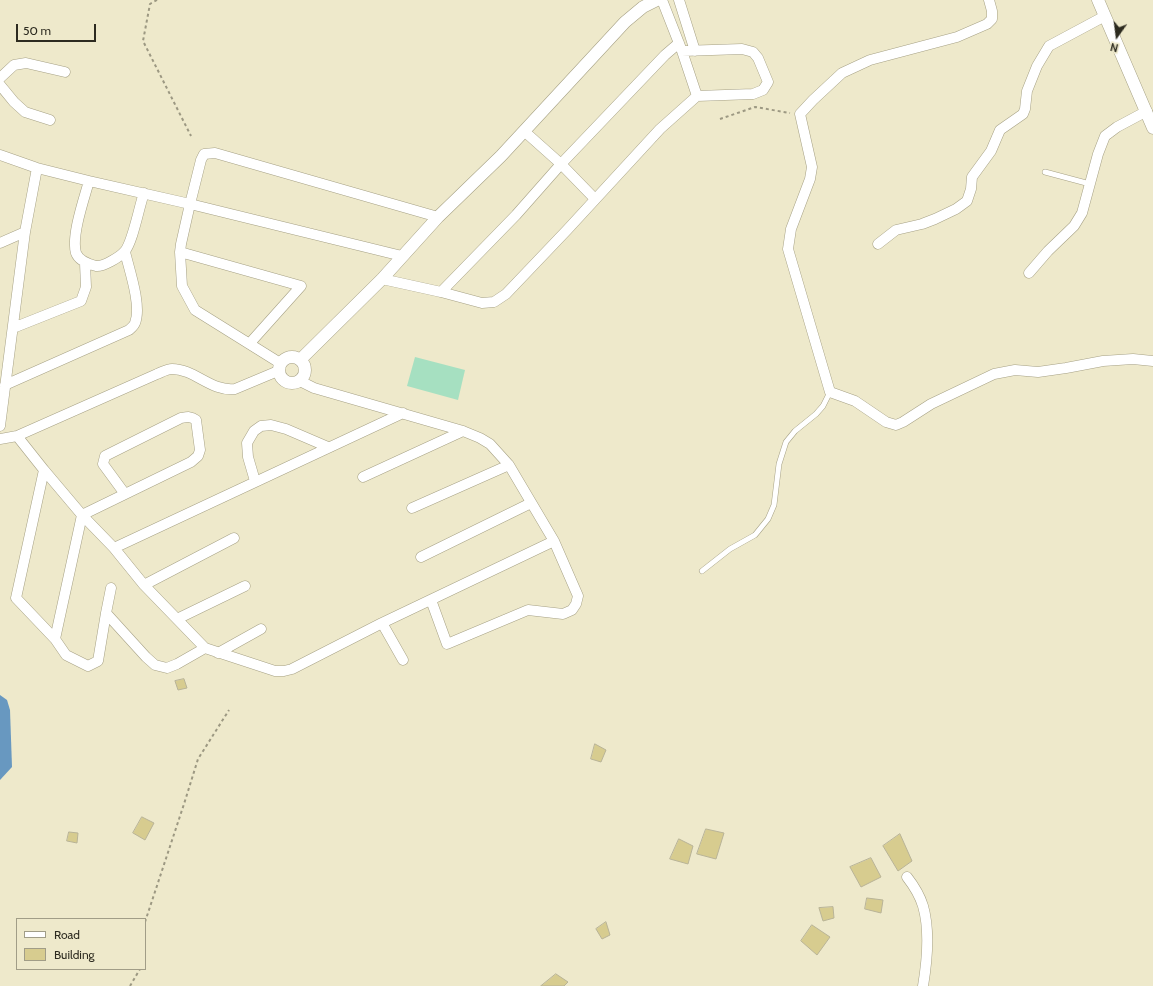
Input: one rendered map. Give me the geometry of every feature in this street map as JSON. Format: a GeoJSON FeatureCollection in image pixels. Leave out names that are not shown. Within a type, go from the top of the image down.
{"type":"FeatureCollection","features":[{"type":"Feature","properties":{"kind":"street"},"geometry":{"type":"LineString","coordinates":[[300,360],[382,279],[438,217],[501,156],[625,22],[643,7],[657,0]]}},
{"type":"Feature","properties":{"kind":"street"},"geometry":{"type":"LineString","coordinates":[[662,0],[681,47],[697,96]]}},
{"type":"Feature","properties":{"kind":"street"},"geometry":{"type":"LineString","coordinates":[[679,0],[695,51]]}},
{"type":"Feature","properties":{"kind":"street"},"geometry":{"type":"LineString","coordinates":[[988,0],[992,10],[992,19],[987,24],[957,37],[870,60],[842,73],[800,114],[812,167],[810,179],[791,229],[788,249],[830,392],[855,401],[886,422],[896,425],[931,404],[994,374],[1015,370],[1038,372],[1104,361],[1133,359],[1153,361]]}},
{"type":"Feature","properties":{"kind":"street"},"geometry":{"type":"LineString","coordinates":[[1098,0],[1153,128]]}},
{"type":"Feature","properties":{"kind":"street"},"geometry":{"type":"LineString","coordinates":[[878,244],[896,230],[922,224],[935,219],[956,209],[967,201],[971,190],[972,177],[991,151],[1000,130],[1023,114],[1025,110],[1027,91],[1037,66],[1049,46],[1105,16]]}},
{"type":"Feature","properties":{"kind":"street"},"geometry":{"type":"LineString","coordinates":[[382,279],[482,303],[494,302],[506,294],[660,129],[697,96],[753,94],[763,90],[768,82],[758,58],[753,52],[742,49],[695,51],[681,47],[666,56],[561,164],[516,215],[441,292]]}},
{"type":"Feature","properties":{"kind":"street"},"geometry":{"type":"LineString","coordinates":[[0,78],[14,65],[26,63],[65,72]]}},
{"type":"Feature","properties":{"kind":"street"},"geometry":{"type":"LineString","coordinates":[[0,85],[14,102],[25,112],[50,120]]}},
{"type":"Feature","properties":{"kind":"street"},"geometry":{"type":"LineString","coordinates":[[1029,273],[1048,251],[1074,226],[1082,213],[1098,154],[1105,136],[1117,127],[1147,111]]}},
{"type":"Feature","properties":{"kind":"street"},"geometry":{"type":"LineString","coordinates":[[524,131],[561,164],[595,199]]}},
{"type":"Feature","properties":{"kind":"street"},"geometry":{"type":"LineString","coordinates":[[0,154],[37,168],[402,256]]}},
{"type":"Feature","properties":{"kind":"street"},"geometry":{"type":"LineString","coordinates":[[279,367],[250,343],[195,310],[182,286],[181,244],[201,160],[204,154],[215,154],[438,217]]}},
{"type":"Feature","properties":{"kind":"street"},"geometry":{"type":"LineString","coordinates":[[0,426],[25,232],[37,168]]}},
{"type":"Feature","properties":{"kind":"street"},"geometry":{"type":"LineString","coordinates":[[89,181],[74,241],[76,254],[85,264],[98,266],[112,261],[125,252],[144,193]]}},
{"type":"Feature","properties":{"kind":"street"},"geometry":{"type":"LineString","coordinates":[[0,243],[25,232]]}},
{"type":"Feature","properties":{"kind":"street"},"geometry":{"type":"LineString","coordinates":[[5,385],[129,330],[135,324],[136,294],[125,252]]}},
{"type":"Feature","properties":{"kind":"street"},"geometry":{"type":"LineString","coordinates":[[180,252],[301,286],[250,343]]}},
{"type":"Feature","properties":{"kind":"street"},"geometry":{"type":"LineString","coordinates":[[13,328],[81,301],[86,288],[85,264]]}},
{"type":"Feature","properties":{"kind":"street"},"geometry":{"type":"LineString","coordinates":[[0,440],[17,436],[170,369],[182,370],[220,389],[229,390],[235,389],[279,367],[287,357],[292,356],[300,360],[305,367],[305,372],[303,377],[295,383],[285,382],[279,375],[279,367]]}},
{"type":"Feature","properties":{"kind":"street"},"geometry":{"type":"LineString","coordinates":[[300,380],[314,388],[463,431],[490,444],[509,465],[554,541],[578,596],[576,604],[572,610],[563,614],[528,610],[447,644],[431,600]]}},
{"type":"Feature","properties":{"kind":"street"},"geometry":{"type":"LineString","coordinates":[[114,548],[403,413]]}},
{"type":"Feature","properties":{"kind":"street"},"geometry":{"type":"LineString","coordinates":[[82,516],[191,462],[198,456],[200,450],[196,420],[188,417],[181,418],[104,456],[103,464],[125,494]]}},
{"type":"Feature","properties":{"kind":"street"},"geometry":{"type":"LineString","coordinates":[[255,481],[248,457],[247,443],[254,431],[261,426],[271,425],[286,429],[328,447]]}},
{"type":"Feature","properties":{"kind":"street"},"geometry":{"type":"LineString","coordinates":[[363,477],[463,431]]}},
{"type":"Feature","properties":{"kind":"street"},"geometry":{"type":"LineString","coordinates":[[17,436],[82,516],[114,548],[144,585],[205,648],[275,670],[284,671],[292,669],[382,623],[554,541]]}},
{"type":"Feature","properties":{"kind":"street"},"geometry":{"type":"LineString","coordinates":[[412,508],[509,465]]}},
{"type":"Feature","properties":{"kind":"street"},"geometry":{"type":"LineString","coordinates":[[44,470],[16,598],[55,639],[66,655],[88,666],[98,661],[111,588]]}},
{"type":"Feature","properties":{"kind":"street"},"geometry":{"type":"LineString","coordinates":[[421,557],[531,503]]}},
{"type":"Feature","properties":{"kind":"street"},"geometry":{"type":"LineString","coordinates":[[55,639],[82,516]]}},
{"type":"Feature","properties":{"kind":"street"},"geometry":{"type":"LineString","coordinates":[[144,585],[234,538]]}},
{"type":"Feature","properties":{"kind":"street"},"geometry":{"type":"LineString","coordinates":[[177,619],[245,586]]}},
{"type":"Feature","properties":{"kind":"street"},"geometry":{"type":"LineString","coordinates":[[106,613],[155,665],[167,668],[205,648]]}},
{"type":"Feature","properties":{"kind":"street"},"geometry":{"type":"LineString","coordinates":[[382,623],[403,660]]}},
{"type":"Feature","properties":{"kind":"street"},"geometry":{"type":"LineString","coordinates":[[218,653],[261,629]]}},
{"type":"Feature","properties":{"kind":"street"},"geometry":{"type":"LineString","coordinates":[[907,877],[915,887],[923,905],[926,921],[926,967],[923,986]]}},
{"type":"Feature","properties":{"kind":"lane"},"geometry":{"type":"LineString","coordinates":[[1045,172],[1090,184]]}},
{"type":"Feature","properties":{"kind":"lane"},"geometry":{"type":"LineString","coordinates":[[702,570],[730,549],[755,535],[768,519],[774,505],[780,464],[786,442],[795,431],[816,414],[823,406],[830,392]]}},
{"type":"Feature","properties":{"kind":"path"},"geometry":{"type":"LineString","coordinates":[[157,0],[150,4],[143,41],[191,136]]}},
{"type":"Feature","properties":{"kind":"path"},"geometry":{"type":"LineString","coordinates":[[720,119],[755,107],[783,113],[800,114]]}},
{"type":"Feature","properties":{"kind":"path"},"geometry":{"type":"LineString","coordinates":[[146,919],[198,759],[229,710]]}},
{"type":"Feature","properties":{"kind":"path"},"geometry":{"type":"LineString","coordinates":[[130,986],[139,970]]}},
{"type":"Feature","properties":{"kind":"green space"},"geometry":{"type":"Polygon","coordinates":[[[415,357],[465,370],[458,400],[407,386],[415,357]]]}},
{"type":"Feature","properties":{"kind":"water"},"geometry":{"type":"Polygon","coordinates":[[[0,695],[7,700],[10,710],[12,767],[0,780],[0,695]]]}},
{"type":"Feature","properties":{"kind":"building"},"geometry":{"type":"Polygon","coordinates":[[[184,679],[187,688],[178,690],[175,681],[184,679]]]}},
{"type":"Feature","properties":{"kind":"building"},"geometry":{"type":"Polygon","coordinates":[[[595,744],[606,750],[601,762],[591,759],[595,744]]]}},
{"type":"Feature","properties":{"kind":"building"},"geometry":{"type":"Polygon","coordinates":[[[142,817],[154,823],[145,840],[133,833],[142,817]]]}},
{"type":"Feature","properties":{"kind":"building"},"geometry":{"type":"Polygon","coordinates":[[[706,829],[724,833],[716,859],[697,854],[706,829]]]}},
{"type":"Feature","properties":{"kind":"building"},"geometry":{"type":"Polygon","coordinates":[[[69,832],[78,833],[77,843],[67,841],[69,832]]]}},
{"type":"Feature","properties":{"kind":"building"},"geometry":{"type":"Polygon","coordinates":[[[900,834],[912,861],[898,871],[883,846],[900,834]]]}},
{"type":"Feature","properties":{"kind":"building"},"geometry":{"type":"Polygon","coordinates":[[[679,839],[693,846],[688,864],[670,859],[679,839]]]}},
{"type":"Feature","properties":{"kind":"building"},"geometry":{"type":"Polygon","coordinates":[[[871,858],[881,877],[861,887],[850,867],[871,858]]]}},
{"type":"Feature","properties":{"kind":"building"},"geometry":{"type":"Polygon","coordinates":[[[867,898],[883,900],[881,913],[865,909],[867,898]]]}},
{"type":"Feature","properties":{"kind":"building"},"geometry":{"type":"Polygon","coordinates":[[[833,907],[834,918],[823,921],[819,908],[833,907]]]}},
{"type":"Feature","properties":{"kind":"building"},"geometry":{"type":"Polygon","coordinates":[[[606,922],[610,935],[602,939],[596,929],[606,922]]]}},
{"type":"Feature","properties":{"kind":"building"},"geometry":{"type":"Polygon","coordinates":[[[812,925],[830,937],[817,955],[801,941],[812,925]]]}},
{"type":"Feature","properties":{"kind":"building"},"geometry":{"type":"Polygon","coordinates":[[[556,974],[568,982],[564,986],[541,986],[556,974]]]}}]}
